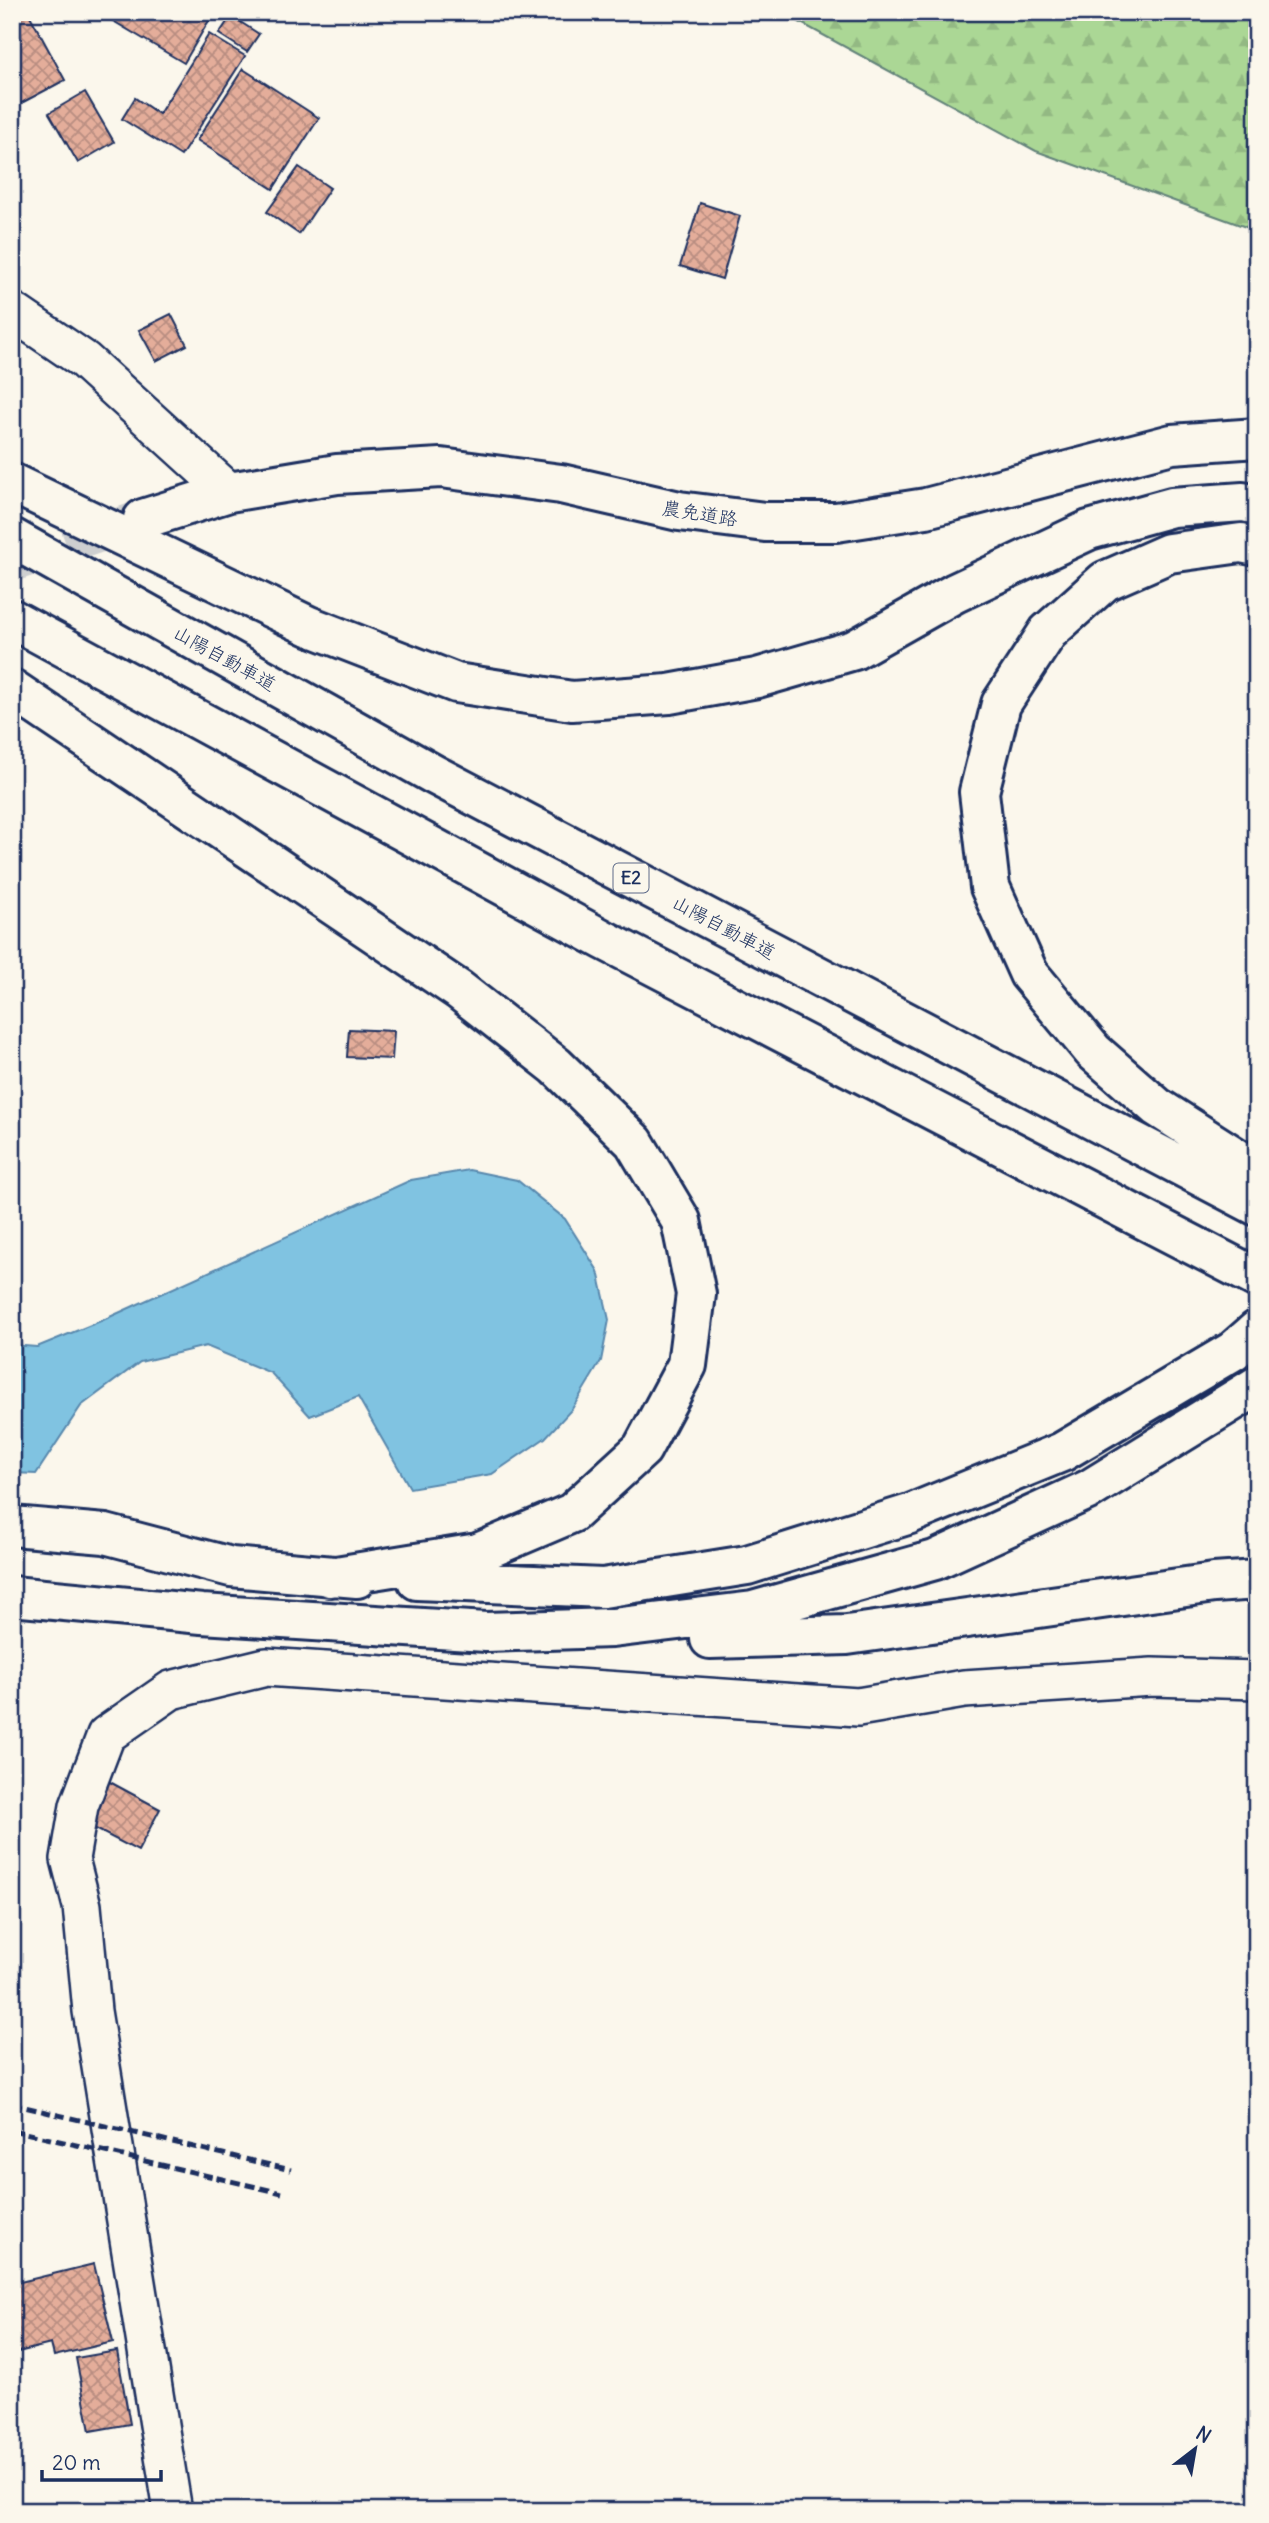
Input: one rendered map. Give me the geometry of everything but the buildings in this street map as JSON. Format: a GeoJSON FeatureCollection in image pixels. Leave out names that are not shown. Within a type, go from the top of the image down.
{"type":"FeatureCollection","features":[{"type":"Feature","properties":{"kind":"main road","name":"農免道路"},"geometry":{"type":"LineString","coordinates":[[143,519],[229,492],[337,474],[441,468],[561,484],[679,511],[765,522],[836,522],[926,508],[1172,444],[1257,438]]}},
{"type":"Feature","properties":{"kind":"main road"},"geometry":{"type":"LineString","coordinates":[[12,483],[321,631],[456,683],[572,701],[669,694],[757,678],[854,650],[955,593],[1089,530],[1172,506],[1243,502],[1257,505]]}},
{"type":"Feature","properties":{"kind":"main road","name":"山陽自動車道"},"geometry":{"type":"LineString","coordinates":[[12,538],[433,774],[1257,1206]]}},
{"type":"Feature","properties":{"kind":"main road"},"geometry":{"type":"LineString","coordinates":[[1257,546],[1241,543],[1169,553],[1105,581],[1048,632],[1000,705],[979,792],[990,887],[1030,974],[1093,1051],[1157,1107],[1257,1171]]}},
{"type":"Feature","properties":{"kind":"main road"},"geometry":{"type":"LineString","coordinates":[[12,619],[592,934],[1250,1274]]}},
{"type":"Feature","properties":{"kind":"main road"},"geometry":{"type":"LineString","coordinates":[[12,689],[459,990],[556,1066],[634,1142],[681,1221],[696,1294],[687,1365],[642,1449],[572,1513],[478,1553],[330,1577]]}},
{"type":"Feature","properties":{"kind":"main road"},"geometry":{"type":"LineString","coordinates":[[12,1526],[105,1534],[231,1567],[330,1577],[603,1588],[747,1565],[911,1514],[1062,1452],[1233,1351],[1257,1329]]}},
{"type":"Feature","properties":{"kind":"main road"},"geometry":{"type":"LineString","coordinates":[[12,1596],[202,1614],[486,1632],[612,1628],[753,1611],[935,1560],[1090,1489],[1257,1386]]}},
{"type":"Feature","properties":{"kind":"main road"},"geometry":{"type":"LineString","coordinates":[[612,1628],[679,1640],[847,1635],[1201,1584],[1257,1580]]}},
{"type":"Feature","properties":{"kind":"street"},"geometry":{"type":"LineString","coordinates":[[12,311],[84,360],[229,492]]}},
{"type":"Feature","properties":{"kind":"street"},"geometry":{"type":"LineString","coordinates":[[173,2511],[92,2011],[82,1906],[70,1859],[79,1806],[106,1735],[172,1690],[266,1667],[858,1707],[964,1689],[1152,1677],[1257,1681]]}},
{"type":"Feature","properties":{"kind":"green space"},"geometry":{"type":"Polygon","coordinates":[[[781,12],[1257,12],[1257,231],[1036,151],[781,12]]]}},
{"type":"Feature","properties":{"kind":"water"},"geometry":{"type":"Polygon","coordinates":[[[469,1170],[517,1180],[565,1219],[598,1271],[609,1320],[601,1361],[572,1409],[545,1438],[492,1474],[410,1488],[358,1397],[310,1416],[271,1373],[206,1346],[140,1362],[81,1406],[36,1474],[12,1473],[12,1345],[37,1347],[103,1320],[411,1180],[469,1170]]]}},
{"type":"Feature","properties":{"kind":"tunnel"},"geometry":{"type":"LineString","coordinates":[[12,563],[133,522]]}},
{"type":"Feature","properties":{"kind":"railway"},"geometry":{"type":"LineString","coordinates":[[12,2104],[291,2170]]}},
{"type":"Feature","properties":{"kind":"railway"},"geometry":{"type":"LineString","coordinates":[[12,2130],[282,2193]]}}]}
